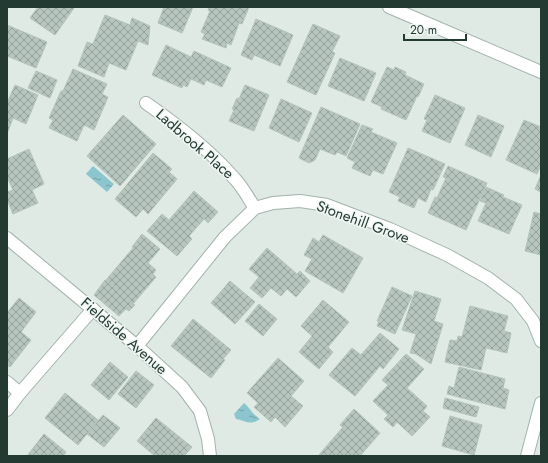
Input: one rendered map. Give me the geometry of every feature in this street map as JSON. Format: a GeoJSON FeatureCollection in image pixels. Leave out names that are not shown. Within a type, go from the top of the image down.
{"type":"FeatureCollection","features":[{"type":"Feature","properties":{"kind":"street"},"geometry":{"type":"LineString","coordinates":[[388,7],[541,72]]}},
{"type":"Feature","properties":{"kind":"street","name":"Ladbrook Place"},"geometry":{"type":"LineString","coordinates":[[146,103],[168,118],[222,165],[235,178],[255,208]]}},
{"type":"Feature","properties":{"kind":"street","name":"Stonehill Grove"},"geometry":{"type":"LineString","coordinates":[[137,346],[225,237],[255,208],[273,203],[300,201],[327,205],[390,229],[447,255],[488,278],[516,299],[533,321],[541,341]]}},
{"type":"Feature","properties":{"kind":"street","name":"Fieldside Avenue"},"geometry":{"type":"LineString","coordinates":[[7,238],[94,309],[182,387],[200,411],[208,439],[210,456]]}},
{"type":"Feature","properties":{"kind":"street"},"geometry":{"type":"LineString","coordinates":[[7,410],[20,393],[94,309]]}},
{"type":"Feature","properties":{"kind":"street"},"geometry":{"type":"LineString","coordinates":[[7,382],[20,393]]}},
{"type":"Feature","properties":{"kind":"street"},"geometry":{"type":"LineString","coordinates":[[527,456],[541,403]]}},
{"type":"Feature","properties":{"kind":"water"},"geometry":{"type":"Polygon","coordinates":[[[93,166],[114,184],[107,192],[86,174],[93,166]]]}},
{"type":"Feature","properties":{"kind":"water"},"geometry":{"type":"Polygon","coordinates":[[[244,403],[260,419],[251,423],[236,419],[234,414],[244,403]]]}},
{"type":"Feature","properties":{"kind":"building"},"geometry":{"type":"Polygon","coordinates":[[[38,7],[74,8],[55,35],[30,18],[38,7]]]}},
{"type":"Feature","properties":{"kind":"building"},"geometry":{"type":"Polygon","coordinates":[[[164,7],[193,7],[182,33],[158,23],[164,7]]]}},
{"type":"Feature","properties":{"kind":"building"},"geometry":{"type":"Polygon","coordinates":[[[209,7],[249,7],[242,24],[239,23],[231,45],[227,43],[226,48],[202,39],[205,34],[201,32],[210,11],[208,10],[209,7]]]}},
{"type":"Feature","properties":{"kind":"building"},"geometry":{"type":"Polygon","coordinates":[[[105,15],[130,25],[132,18],[150,26],[148,45],[138,41],[126,70],[109,63],[104,77],[78,66],[87,42],[93,44],[105,15]]]}},
{"type":"Feature","properties":{"kind":"building"},"geometry":{"type":"Polygon","coordinates":[[[256,19],[293,35],[280,66],[254,55],[252,60],[241,55],[256,19]]]}},
{"type":"Feature","properties":{"kind":"building"},"geometry":{"type":"Polygon","coordinates":[[[313,24],[340,36],[332,52],[335,53],[316,95],[287,82],[313,24]]]}},
{"type":"Feature","properties":{"kind":"building"},"geometry":{"type":"Polygon","coordinates":[[[7,25],[47,42],[36,68],[7,56],[7,25]]]}},
{"type":"Feature","properties":{"kind":"building"},"geometry":{"type":"Polygon","coordinates":[[[166,45],[191,57],[194,51],[231,68],[222,87],[206,80],[204,85],[191,79],[187,87],[183,85],[182,88],[152,75],[166,45]]]}},
{"type":"Feature","properties":{"kind":"building"},"geometry":{"type":"Polygon","coordinates":[[[340,58],[376,73],[364,101],[328,86],[340,58]]]}},
{"type":"Feature","properties":{"kind":"building"},"geometry":{"type":"Polygon","coordinates":[[[387,67],[394,70],[395,67],[406,72],[405,75],[424,84],[406,120],[381,109],[382,107],[371,102],[387,67]]]}},
{"type":"Feature","properties":{"kind":"building"},"geometry":{"type":"Polygon","coordinates":[[[73,69],[107,84],[102,94],[108,97],[94,130],[84,125],[77,141],[49,128],[53,120],[49,118],[73,69]]]}},
{"type":"Feature","properties":{"kind":"building"},"geometry":{"type":"Polygon","coordinates":[[[36,71],[57,80],[50,98],[28,88],[36,71]]]}},
{"type":"Feature","properties":{"kind":"building"},"geometry":{"type":"Polygon","coordinates":[[[15,85],[38,95],[26,124],[13,118],[7,134],[7,103],[15,85]]]}},
{"type":"Feature","properties":{"kind":"building"},"geometry":{"type":"Polygon","coordinates":[[[245,85],[269,95],[254,131],[229,121],[234,110],[232,109],[237,98],[239,99],[245,85]]]}},
{"type":"Feature","properties":{"kind":"building"},"geometry":{"type":"Polygon","coordinates":[[[435,95],[465,108],[450,143],[422,131],[427,120],[424,119],[435,95]]]}},
{"type":"Feature","properties":{"kind":"building"},"geometry":{"type":"Polygon","coordinates":[[[281,99],[312,113],[299,142],[269,128],[281,99]]]}},
{"type":"Feature","properties":{"kind":"building"},"geometry":{"type":"Polygon","coordinates":[[[321,107],[360,124],[346,156],[337,152],[335,155],[320,149],[315,160],[309,163],[299,158],[321,107]]]}},
{"type":"Feature","properties":{"kind":"building"},"geometry":{"type":"Polygon","coordinates":[[[123,115],[156,144],[120,186],[87,156],[123,115]]]}},
{"type":"Feature","properties":{"kind":"building"},"geometry":{"type":"Polygon","coordinates":[[[478,115],[504,126],[491,157],[465,145],[478,115]]]}},
{"type":"Feature","properties":{"kind":"building"},"geometry":{"type":"Polygon","coordinates":[[[524,120],[541,127],[541,165],[537,174],[506,160],[524,120]]]}},
{"type":"Feature","properties":{"kind":"building"},"geometry":{"type":"Polygon","coordinates":[[[362,125],[373,129],[371,132],[397,143],[383,174],[373,170],[370,176],[352,168],[355,162],[347,158],[362,125]]]}},
{"type":"Feature","properties":{"kind":"building"},"geometry":{"type":"Polygon","coordinates":[[[408,148],[445,164],[433,190],[431,189],[426,202],[418,198],[414,208],[398,201],[400,197],[389,192],[408,148]]]}},
{"type":"Feature","properties":{"kind":"building"},"geometry":{"type":"Polygon","coordinates":[[[29,149],[44,184],[32,190],[38,203],[13,214],[7,199],[7,192],[13,190],[7,177],[7,159],[29,149]]]}},
{"type":"Feature","properties":{"kind":"building"},"geometry":{"type":"Polygon","coordinates":[[[153,153],[172,169],[169,172],[177,179],[148,214],[143,209],[136,217],[115,199],[153,153]]]}},
{"type":"Feature","properties":{"kind":"building"},"geometry":{"type":"Polygon","coordinates":[[[448,166],[487,183],[466,230],[428,213],[446,178],[443,177],[448,166]]]}},
{"type":"Feature","properties":{"kind":"building"},"geometry":{"type":"Polygon","coordinates":[[[541,175],[541,192],[535,189],[541,175]]]}},
{"type":"Feature","properties":{"kind":"building"},"geometry":{"type":"Polygon","coordinates":[[[486,187],[504,195],[503,197],[522,205],[509,234],[478,221],[486,203],[480,201],[486,187]]]}},
{"type":"Feature","properties":{"kind":"building"},"geometry":{"type":"Polygon","coordinates":[[[194,191],[218,212],[208,223],[204,219],[189,236],[192,239],[177,256],[147,231],[162,214],[169,220],[194,191]]]}},
{"type":"Feature","properties":{"kind":"building"},"geometry":{"type":"Polygon","coordinates":[[[534,212],[541,214],[541,255],[525,251],[534,212]]]}},
{"type":"Feature","properties":{"kind":"building"},"geometry":{"type":"Polygon","coordinates":[[[142,234],[160,249],[148,263],[156,270],[153,274],[156,277],[133,304],[106,280],[133,248],[132,247],[142,234]]]}},
{"type":"Feature","properties":{"kind":"building"},"geometry":{"type":"Polygon","coordinates":[[[323,235],[363,258],[343,293],[305,271],[312,259],[304,255],[313,238],[319,242],[323,235]]]}},
{"type":"Feature","properties":{"kind":"building"},"geometry":{"type":"Polygon","coordinates":[[[267,248],[297,274],[300,271],[310,281],[296,297],[287,289],[281,296],[271,288],[262,298],[250,288],[259,277],[249,269],[267,248]]]}},
{"type":"Feature","properties":{"kind":"building"},"geometry":{"type":"Polygon","coordinates":[[[105,280],[135,305],[129,311],[126,309],[119,316],[94,295],[105,280]]]}},
{"type":"Feature","properties":{"kind":"building"},"geometry":{"type":"Polygon","coordinates":[[[230,281],[255,302],[235,324],[211,303],[230,281]]]}},
{"type":"Feature","properties":{"kind":"building"},"geometry":{"type":"Polygon","coordinates":[[[392,287],[412,296],[395,334],[377,326],[379,321],[377,321],[392,287]]]}},
{"type":"Feature","properties":{"kind":"building"},"geometry":{"type":"Polygon","coordinates":[[[415,291],[441,299],[434,321],[443,324],[431,364],[416,354],[410,353],[416,334],[402,330],[415,291]]]}},
{"type":"Feature","properties":{"kind":"building"},"geometry":{"type":"Polygon","coordinates":[[[19,298],[36,312],[21,332],[31,340],[10,367],[7,365],[7,313],[19,298]]]}},
{"type":"Feature","properties":{"kind":"building"},"geometry":{"type":"Polygon","coordinates":[[[323,300],[349,322],[328,347],[333,352],[319,369],[299,352],[312,336],[301,326],[323,300]]]}},
{"type":"Feature","properties":{"kind":"building"},"geometry":{"type":"Polygon","coordinates":[[[259,304],[277,319],[263,336],[245,321],[259,304]]]}},
{"type":"Feature","properties":{"kind":"building"},"geometry":{"type":"Polygon","coordinates":[[[470,306],[508,316],[504,331],[511,333],[507,353],[486,348],[481,370],[445,362],[450,340],[457,341],[458,336],[462,337],[470,306]]]}},
{"type":"Feature","properties":{"kind":"building"},"geometry":{"type":"Polygon","coordinates":[[[193,319],[231,350],[223,359],[225,360],[211,378],[171,346],[193,319]]]}},
{"type":"Feature","properties":{"kind":"building"},"geometry":{"type":"Polygon","coordinates":[[[380,333],[399,349],[383,369],[380,366],[355,396],[329,375],[352,348],[361,355],[380,333]]]}},
{"type":"Feature","properties":{"kind":"building"},"geometry":{"type":"Polygon","coordinates":[[[406,354],[424,369],[407,388],[427,406],[423,411],[430,417],[412,436],[397,422],[393,427],[384,419],[388,415],[373,401],[388,385],[382,380],[406,354]]]}},
{"type":"Feature","properties":{"kind":"building"},"geometry":{"type":"Polygon","coordinates":[[[278,358],[304,381],[291,396],[303,406],[285,427],[275,417],[271,422],[254,407],[258,403],[247,393],[278,358]]]}},
{"type":"Feature","properties":{"kind":"building"},"geometry":{"type":"Polygon","coordinates":[[[110,362],[128,377],[109,400],[91,385],[110,362]]]}},
{"type":"Feature","properties":{"kind":"building"},"geometry":{"type":"Polygon","coordinates":[[[459,367],[505,379],[503,388],[509,390],[505,409],[447,394],[449,386],[454,388],[459,367]]]}},
{"type":"Feature","properties":{"kind":"building"},"geometry":{"type":"Polygon","coordinates":[[[136,371],[154,385],[136,408],[118,394],[136,371]]]}},
{"type":"Feature","properties":{"kind":"building"},"geometry":{"type":"Polygon","coordinates":[[[65,393],[98,420],[78,445],[45,418],[65,393]]]}},
{"type":"Feature","properties":{"kind":"building"},"geometry":{"type":"Polygon","coordinates":[[[445,398],[479,407],[476,417],[443,408],[445,398]]]}},
{"type":"Feature","properties":{"kind":"building"},"geometry":{"type":"Polygon","coordinates":[[[354,409],[380,433],[360,456],[318,456],[343,427],[340,425],[354,409]]]}},
{"type":"Feature","properties":{"kind":"building"},"geometry":{"type":"Polygon","coordinates":[[[103,415],[120,428],[104,447],[87,434],[103,415]]]}},
{"type":"Feature","properties":{"kind":"building"},"geometry":{"type":"Polygon","coordinates":[[[450,416],[482,425],[474,455],[442,446],[450,416]]]}},
{"type":"Feature","properties":{"kind":"building"},"geometry":{"type":"Polygon","coordinates":[[[156,418],[192,447],[185,455],[186,456],[155,456],[137,441],[156,418]]]}},
{"type":"Feature","properties":{"kind":"building"},"geometry":{"type":"Polygon","coordinates":[[[44,434],[66,452],[64,455],[65,456],[27,456],[44,434]]]}}]}
